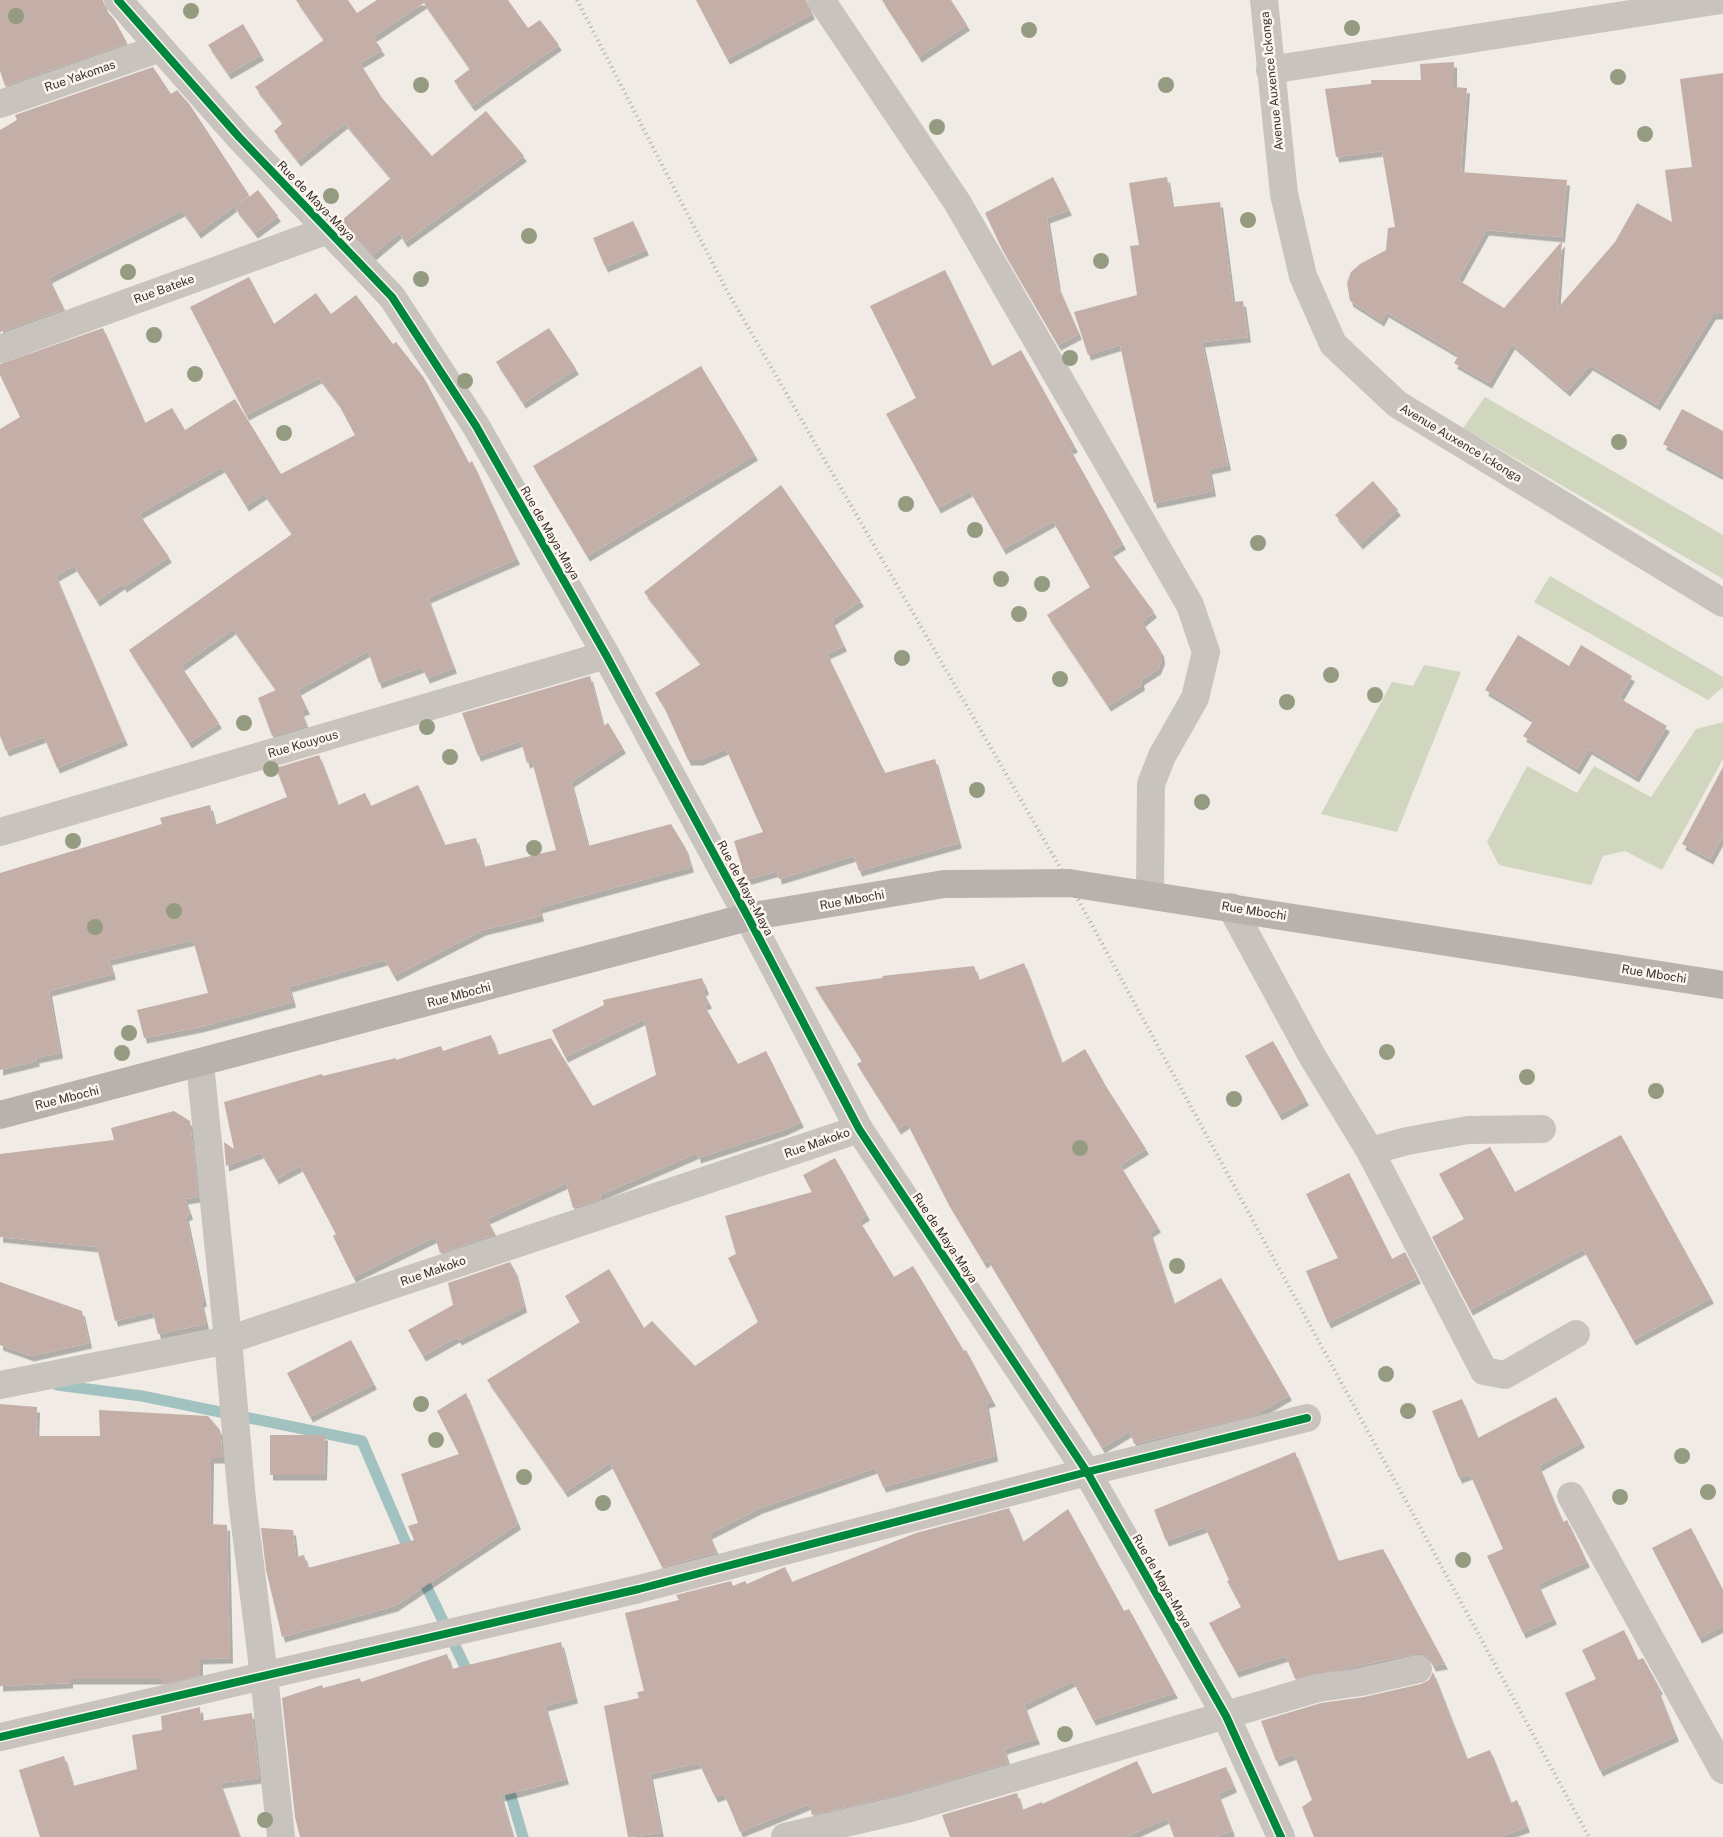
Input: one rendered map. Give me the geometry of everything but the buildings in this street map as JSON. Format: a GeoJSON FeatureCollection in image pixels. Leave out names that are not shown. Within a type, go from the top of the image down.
{"type":"FeatureCollection","features":[{"type":"Feature","properties":{"kind":"main road","name":"Rue Mbochi"},"geometry":{"type":"LineString","coordinates":[[0,1115],[200,1064],[748,917],[944,884],[1069,883],[1723,984]]}},
{"type":"Feature","properties":{"kind":"street","name":"Rue de Maya-Maya"},"geometry":{"type":"LineString","coordinates":[[118,0],[239,137],[392,297],[476,426],[606,654],[748,917],[859,1129],[1087,1472],[1226,1716],[1281,1837]]}},
{"type":"Feature","properties":{"kind":"street"},"geometry":{"type":"LineString","coordinates":[[821,0],[957,202],[1190,605],[1206,652],[1195,698],[1162,756],[1151,784],[1150,894]]}},
{"type":"Feature","properties":{"kind":"street","name":"Avenue Auxence Ickonga"},"geometry":{"type":"LineString","coordinates":[[1264,0],[1284,194],[1303,276],[1333,344],[1397,404],[1723,603]]}},
{"type":"Feature","properties":{"kind":"street"},"geometry":{"type":"LineString","coordinates":[[1270,70],[1721,0]]}},
{"type":"Feature","properties":{"kind":"street","name":"Rue Yakomas"},"geometry":{"type":"LineString","coordinates":[[0,104],[160,48]]}},
{"type":"Feature","properties":{"kind":"street","name":"Rue Bateke"},"geometry":{"type":"LineString","coordinates":[[0,349],[328,230]]}},
{"type":"Feature","properties":{"kind":"street","name":"Rue Kouyous"},"geometry":{"type":"LineString","coordinates":[[0,832],[606,654]]}},
{"type":"Feature","properties":{"kind":"street"},"geometry":{"type":"LineString","coordinates":[[1231,908],[1312,1056],[1370,1151],[1484,1371],[1505,1375],[1576,1334]]}},
{"type":"Feature","properties":{"kind":"street"},"geometry":{"type":"LineString","coordinates":[[200,1064],[242,1500],[264,1676],[281,1837]]}},
{"type":"Feature","properties":{"kind":"street","name":"Rue Makoko"},"geometry":{"type":"LineString","coordinates":[[0,1386],[228,1340],[859,1129]]}},
{"type":"Feature","properties":{"kind":"street"},"geometry":{"type":"LineString","coordinates":[[1370,1151],[1408,1141],[1468,1130],[1542,1129]]}},
{"type":"Feature","properties":{"kind":"street"},"geometry":{"type":"LineString","coordinates":[[0,1737],[639,1589],[1087,1472],[1307,1418]]}},
{"type":"Feature","properties":{"kind":"street"},"geometry":{"type":"LineString","coordinates":[[1571,1496],[1723,1770]]}},
{"type":"Feature","properties":{"kind":"street"},"geometry":{"type":"LineString","coordinates":[[785,1837],[910,1808],[1318,1688],[1361,1682],[1418,1669]]}},
{"type":"Feature","properties":{"kind":"green space"},"geometry":{"type":"Polygon","coordinates":[[[1485,397],[1723,535],[1723,579],[1463,428],[1485,397]]]}},
{"type":"Feature","properties":{"kind":"green space"},"geometry":{"type":"Polygon","coordinates":[[[1550,576],[1723,677],[1723,687],[1708,700],[1534,602],[1550,576]]]}},
{"type":"Feature","properties":{"kind":"green space"},"geometry":{"type":"Polygon","coordinates":[[[1424,665],[1461,672],[1397,832],[1321,814],[1392,682],[1413,686],[1424,665]]]}},
{"type":"Feature","properties":{"kind":"green space"},"geometry":{"type":"Polygon","coordinates":[[[1723,722],[1723,759],[1662,870],[1625,851],[1603,856],[1591,885],[1499,865],[1487,842],[1527,766],[1577,793],[1594,766],[1651,797],[1696,729],[1723,722]]]}},
{"type":"Feature","properties":{"kind":"waterway"},"geometry":{"type":"LineString","coordinates":[[57,1385],[142,1396],[362,1441],[411,1555]]}},
{"type":"Feature","properties":{"kind":"waterway"},"geometry":{"type":"LineString","coordinates":[[419,1571],[471,1679]]}},
{"type":"Feature","properties":{"kind":"waterway"},"geometry":{"type":"LineString","coordinates":[[506,1779],[523,1837]]}},
{"type":"Feature","properties":{"kind":"railway"},"geometry":{"type":"LineString","coordinates":[[577,0],[726,289],[1069,883],[1589,1837]]}},
{"type":"Feature","properties":{"kind":"cycle path"},"geometry":{"type":"LineString","coordinates":[[118,0],[239,137],[392,297],[476,426],[606,655],[748,917],[859,1129],[1087,1472],[1226,1716],[1281,1837]]}},
{"type":"Feature","properties":{"kind":"cycle path"},"geometry":{"type":"LineString","coordinates":[[0,1737],[639,1589],[1087,1472],[1307,1418]]}}]}
